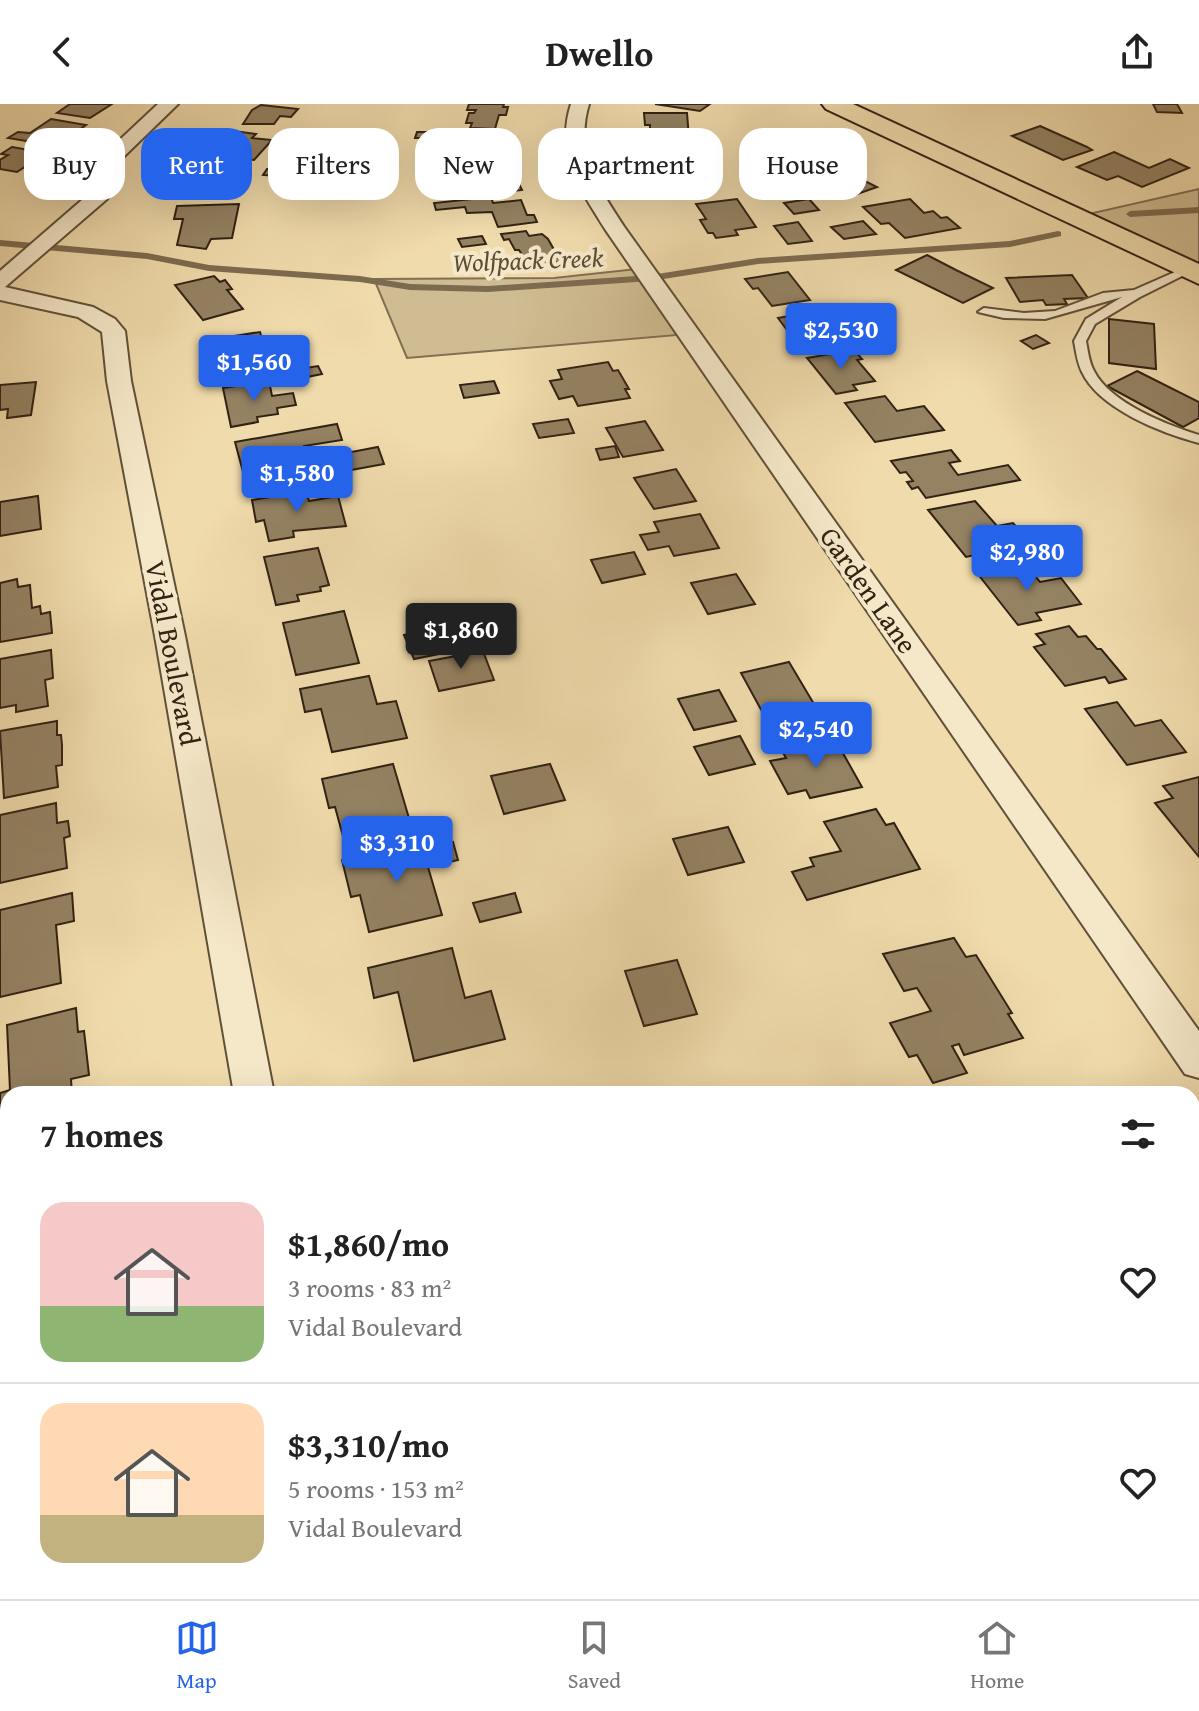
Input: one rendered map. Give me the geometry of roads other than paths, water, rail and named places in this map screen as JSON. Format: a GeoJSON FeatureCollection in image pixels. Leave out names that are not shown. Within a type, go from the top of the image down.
{"type":"FeatureCollection","features":[{"type":"Feature","properties":{"kind":"highway"},"geometry":{"type":"LineString","coordinates":[[834,104],[1194,272]]}},
{"type":"Feature","properties":{"kind":"street"},"geometry":{"type":"LineString","coordinates":[[0,282],[100,195],[101,168],[169,104]]}},
{"type":"Feature","properties":{"kind":"street","name":"Garden Lane"},"geometry":{"type":"LineString","coordinates":[[580,104],[573,128],[577,154],[587,181],[650,278],[1199,1062]]}},
{"type":"Feature","properties":{"kind":"street","name":"Vidal Boulevard"},"geometry":{"type":"LineString","coordinates":[[0,293],[85,312],[107,324],[113,331],[119,381],[170,636],[253,1086]]}},
{"type":"Feature","properties":{"kind":"lane"},"geometry":{"type":"LineString","coordinates":[[1194,272],[1136,294],[1090,322],[1080,341],[1089,375],[1110,396],[1176,433],[1199,439]]}},
{"type":"Feature","properties":{"kind":"lane"},"geometry":{"type":"LineString","coordinates":[[984,312],[1047,316],[1067,312],[1105,294],[1136,294]]}},
{"type":"Feature","properties":{"kind":"waterway","name":"Wolfpack Creek"},"geometry":{"type":"LineString","coordinates":[[1130,214],[1199,210]]}},
{"type":"Feature","properties":{"kind":"waterway","name":"Wolfpack Creek"},"geometry":{"type":"LineString","coordinates":[[0,243],[147,256],[209,268],[360,279],[410,287],[488,289],[651,278],[758,261],[1010,244],[1058,234]]}}]}
